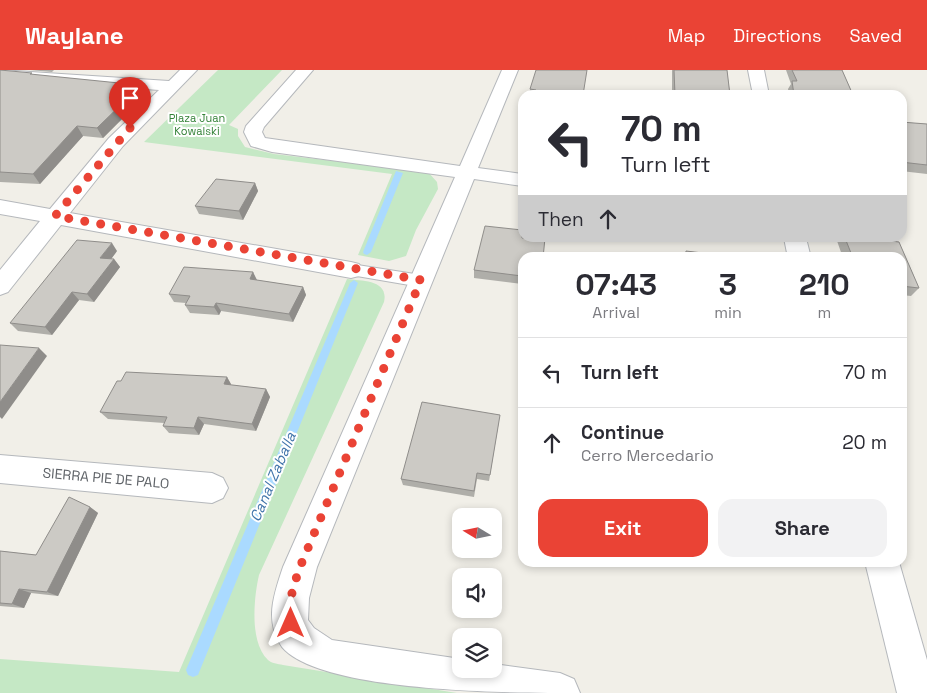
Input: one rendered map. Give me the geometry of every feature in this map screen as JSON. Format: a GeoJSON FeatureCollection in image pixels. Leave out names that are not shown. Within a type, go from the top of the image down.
{"type":"FeatureCollection","features":[{"type":"Feature","properties":{"kind":"street"},"geometry":{"type":"LineString","coordinates":[[0,286],[116,142],[189,70]]}},
{"type":"Feature","properties":{"kind":"street"},"geometry":{"type":"LineString","coordinates":[[306,70],[255,126],[253,132],[258,142],[272,146],[518,179]]}},
{"type":"Feature","properties":{"kind":"street"},"geometry":{"type":"LineString","coordinates":[[510,70],[300,567],[292,588],[288,611],[293,634],[309,649],[329,658],[560,693]]}},
{"type":"Feature","properties":{"kind":"street"},"geometry":{"type":"LineString","coordinates":[[756,70],[761,90]]}},
{"type":"Feature","properties":{"kind":"street"},"geometry":{"type":"LineString","coordinates":[[0,73],[171,86]]}},
{"type":"Feature","properties":{"kind":"street"},"geometry":{"type":"LineString","coordinates":[[0,207],[351,270]]}},
{"type":"Feature","properties":{"kind":"street","name":"SIERRA PIE DE PALO"},"geometry":{"type":"LineString","coordinates":[[0,469],[212,488]]}},
{"type":"Feature","properties":{"kind":"street"},"geometry":{"type":"LineString","coordinates":[[883,567],[917,693]]}},
{"type":"Feature","properties":{"kind":"lane"},"geometry":{"type":"LineString","coordinates":[[351,270],[421,280]]}},
{"type":"Feature","properties":{"kind":"green space","name":"Plaza Juan Kowalski"},"geometry":{"type":"Polygon","coordinates":[[[218,70],[282,70],[229,125],[238,129],[238,136],[245,147],[274,154],[428,172],[437,182],[438,189],[416,230],[406,256],[389,261],[358,255],[392,174],[144,142],[218,70]]]}},
{"type":"Feature","properties":{"kind":"green space"},"geometry":{"type":"Polygon","coordinates":[[[347,279],[367,281],[379,286],[383,289],[385,295],[384,302],[259,575],[254,619],[255,631],[262,652],[271,662],[457,693],[0,693],[0,659],[179,672],[347,279]]]}},
{"type":"Feature","properties":{"kind":"building"},"geometry":{"type":"Polygon","coordinates":[[[0,70],[129,84],[123,89],[133,90],[131,92],[134,92],[97,128],[77,126],[33,174],[0,172],[0,70]]]}},
{"type":"Feature","properties":{"kind":"building"},"geometry":{"type":"Polygon","coordinates":[[[536,70],[587,70],[584,90],[530,89],[536,70]]]}},
{"type":"Feature","properties":{"kind":"building"},"geometry":{"type":"Polygon","coordinates":[[[674,70],[727,70],[729,90],[675,90],[674,70]]]}},
{"type":"Feature","properties":{"kind":"building"},"geometry":{"type":"Polygon","coordinates":[[[792,70],[842,70],[851,90],[793,90],[792,81],[797,81],[792,70]]]}},
{"type":"Feature","properties":{"kind":"building"},"geometry":{"type":"Polygon","coordinates":[[[907,122],[927,124],[927,165],[907,163],[907,122]]]}},
{"type":"Feature","properties":{"kind":"building"},"geometry":{"type":"Polygon","coordinates":[[[216,179],[255,183],[239,211],[195,206],[216,179]]]}},
{"type":"Feature","properties":{"kind":"building"},"geometry":{"type":"Polygon","coordinates":[[[485,226],[518,230],[518,242],[545,242],[544,252],[518,252],[518,276],[474,270],[485,226]]]}},
{"type":"Feature","properties":{"kind":"building"},"geometry":{"type":"Polygon","coordinates":[[[77,240],[112,243],[100,258],[114,259],[87,294],[72,292],[45,327],[10,323],[77,240]]]}},
{"type":"Feature","properties":{"kind":"building"},"geometry":{"type":"Polygon","coordinates":[[[847,242],[899,242],[903,252],[851,252],[847,242]]]}},
{"type":"Feature","properties":{"kind":"building"},"geometry":{"type":"Polygon","coordinates":[[[907,260],[919,288],[907,287],[907,260]]]}},
{"type":"Feature","properties":{"kind":"building"},"geometry":{"type":"Polygon","coordinates":[[[184,267],[253,272],[250,279],[303,287],[289,314],[216,303],[214,307],[185,305],[190,296],[169,294],[184,267]]]}},
{"type":"Feature","properties":{"kind":"building"},"geometry":{"type":"Polygon","coordinates":[[[0,345],[39,348],[0,402],[0,345]]]}},
{"type":"Feature","properties":{"kind":"building"},"geometry":{"type":"Polygon","coordinates":[[[126,372],[227,377],[224,384],[266,389],[252,424],[198,417],[194,428],[163,426],[167,417],[100,412],[117,381],[121,381],[126,372]]]}},
{"type":"Feature","properties":{"kind":"building"},"geometry":{"type":"Polygon","coordinates":[[[422,402],[500,415],[490,475],[477,473],[474,491],[401,479],[422,402]]]}},
{"type":"Feature","properties":{"kind":"building"},"geometry":{"type":"Polygon","coordinates":[[[69,497],[90,507],[47,592],[19,589],[12,604],[0,603],[0,551],[36,555],[69,497]]]}},
{"type":"Feature","properties":{"kind":"waterway","name":"Canal Zaballa"},"geometry":{"type":"LineString","coordinates":[[367,252],[399,173]]}},
{"type":"Feature","properties":{"kind":"waterway","name":"Canal Zaballa"},"geometry":{"type":"LineString","coordinates":[[193,670],[354,283]]}},
{"type":"Feature","properties":{"kind":"route"},"geometry":{"type":"LineString","coordinates":[[130,128],[116,142],[55,216],[351,270],[421,280],[292,588],[288,611],[291,623]]}}]}
